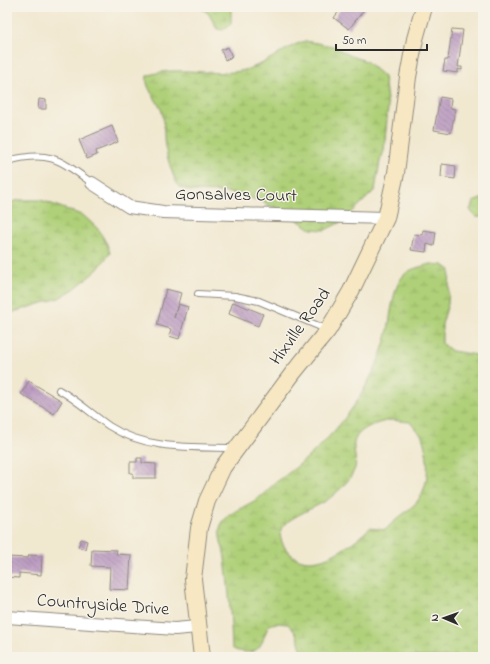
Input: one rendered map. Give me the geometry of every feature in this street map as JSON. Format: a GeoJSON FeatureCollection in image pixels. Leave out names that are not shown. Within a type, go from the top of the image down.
{"type":"FeatureCollection","features":[{"type":"Feature","properties":{"kind":"street","name":"Hixville Road"},"geometry":{"type":"LineString","coordinates":[[202,657],[197,627],[193,579],[199,528],[208,501],[223,467],[293,373],[328,330],[351,291],[386,218],[396,173],[408,77],[415,39],[424,7]]}},
{"type":"Feature","properties":{"kind":"street","name":"Gonsalves Court"},"geometry":{"type":"LineString","coordinates":[[92,183],[129,207],[138,209],[164,212],[386,218]]}},
{"type":"Feature","properties":{"kind":"street","name":"Countryside Drive"},"geometry":{"type":"LineString","coordinates":[[7,617],[175,630],[197,627]]}},
{"type":"Feature","properties":{"kind":"lane"},"geometry":{"type":"LineString","coordinates":[[7,161],[20,158],[44,156],[55,159],[92,183]]}},
{"type":"Feature","properties":{"kind":"lane"},"geometry":{"type":"LineString","coordinates":[[198,294],[235,296],[259,301],[328,330]]}},
{"type":"Feature","properties":{"kind":"lane"},"geometry":{"type":"LineString","coordinates":[[59,390],[109,426],[142,440],[164,446],[238,448]]}},
{"type":"Feature","properties":{"kind":"green space"},"geometry":{"type":"Polygon","coordinates":[[[200,7],[231,7],[231,24],[223,30],[217,29],[209,14],[200,7]]]}},
{"type":"Feature","properties":{"kind":"green space"},"geometry":{"type":"Polygon","coordinates":[[[305,41],[333,46],[351,56],[366,61],[384,77],[388,108],[384,151],[380,161],[375,190],[343,221],[325,230],[311,229],[290,215],[258,200],[226,192],[191,191],[179,187],[172,172],[166,151],[162,112],[150,90],[147,76],[171,71],[221,73],[245,70],[261,64],[289,48],[305,41]]]}},
{"type":"Feature","properties":{"kind":"green space"},"geometry":{"type":"Polygon","coordinates":[[[483,198],[483,217],[476,217],[470,210],[473,202],[483,198]]]}},
{"type":"Feature","properties":{"kind":"green space"},"geometry":{"type":"Polygon","coordinates":[[[20,200],[41,200],[84,216],[98,229],[107,244],[110,253],[97,270],[74,289],[59,298],[7,314],[7,203],[20,200]]]}},
{"type":"Feature","properties":{"kind":"green space"},"geometry":{"type":"Polygon","coordinates":[[[431,264],[443,265],[450,270],[448,304],[442,324],[442,344],[452,351],[483,356],[483,657],[304,657],[297,636],[288,624],[276,623],[269,625],[261,644],[255,650],[244,652],[235,650],[232,648],[228,580],[220,536],[220,528],[222,523],[231,514],[260,497],[275,483],[297,467],[326,440],[343,421],[362,392],[377,364],[387,334],[394,295],[399,281],[409,271],[431,264]],[[390,420],[368,427],[359,434],[354,443],[355,468],[353,473],[347,482],[327,500],[295,517],[284,525],[280,534],[286,549],[296,557],[307,561],[318,560],[330,556],[352,543],[370,528],[385,530],[415,504],[424,488],[427,460],[421,434],[410,422],[390,420]]]}},
{"type":"Feature","properties":{"kind":"building"},"geometry":{"type":"Polygon","coordinates":[[[342,7],[366,7],[349,29],[334,18],[342,7]]]}},
{"type":"Feature","properties":{"kind":"building"},"geometry":{"type":"Polygon","coordinates":[[[452,29],[463,30],[458,67],[462,67],[462,70],[458,69],[458,73],[443,71],[445,60],[448,60],[452,29]]]}},
{"type":"Feature","properties":{"kind":"building"},"geometry":{"type":"Polygon","coordinates":[[[228,47],[232,57],[225,60],[221,50],[228,47]]]}},
{"type":"Feature","properties":{"kind":"building"},"geometry":{"type":"Polygon","coordinates":[[[440,97],[451,99],[450,108],[455,109],[451,133],[434,130],[440,97]]]}},
{"type":"Feature","properties":{"kind":"building"},"geometry":{"type":"Polygon","coordinates":[[[39,99],[46,100],[46,109],[38,109],[39,99]]]}},
{"type":"Feature","properties":{"kind":"building"},"geometry":{"type":"Polygon","coordinates":[[[112,126],[118,142],[96,151],[97,155],[87,159],[79,140],[112,126]]]}},
{"type":"Feature","properties":{"kind":"building"},"geometry":{"type":"Polygon","coordinates":[[[442,164],[456,166],[455,179],[441,177],[442,164]]]}},
{"type":"Feature","properties":{"kind":"building"},"geometry":{"type":"Polygon","coordinates":[[[423,230],[436,232],[434,246],[427,244],[426,252],[411,250],[414,234],[422,235],[423,230]]]}},
{"type":"Feature","properties":{"kind":"building"},"geometry":{"type":"Polygon","coordinates":[[[166,289],[181,293],[174,318],[178,304],[188,307],[179,339],[169,336],[171,329],[157,325],[166,289]]]}},
{"type":"Feature","properties":{"kind":"building"},"geometry":{"type":"Polygon","coordinates":[[[233,302],[263,314],[258,326],[229,314],[233,302]]]}},
{"type":"Feature","properties":{"kind":"building"},"geometry":{"type":"Polygon","coordinates":[[[29,381],[62,401],[54,414],[21,394],[29,381]]]}},
{"type":"Feature","properties":{"kind":"building"},"geometry":{"type":"Polygon","coordinates":[[[137,458],[142,458],[142,463],[156,464],[156,478],[133,478],[133,473],[130,473],[130,462],[137,462],[137,458]]]}},
{"type":"Feature","properties":{"kind":"building"},"geometry":{"type":"Polygon","coordinates":[[[81,539],[87,541],[85,549],[78,547],[81,539]]]}},
{"type":"Feature","properties":{"kind":"building"},"geometry":{"type":"Polygon","coordinates":[[[92,549],[117,550],[116,554],[131,555],[129,590],[109,589],[110,567],[91,566],[92,549]]]}},
{"type":"Feature","properties":{"kind":"building"},"geometry":{"type":"Polygon","coordinates":[[[29,555],[42,556],[41,575],[19,573],[19,578],[7,577],[7,557],[28,558],[29,555]]]}}]}
